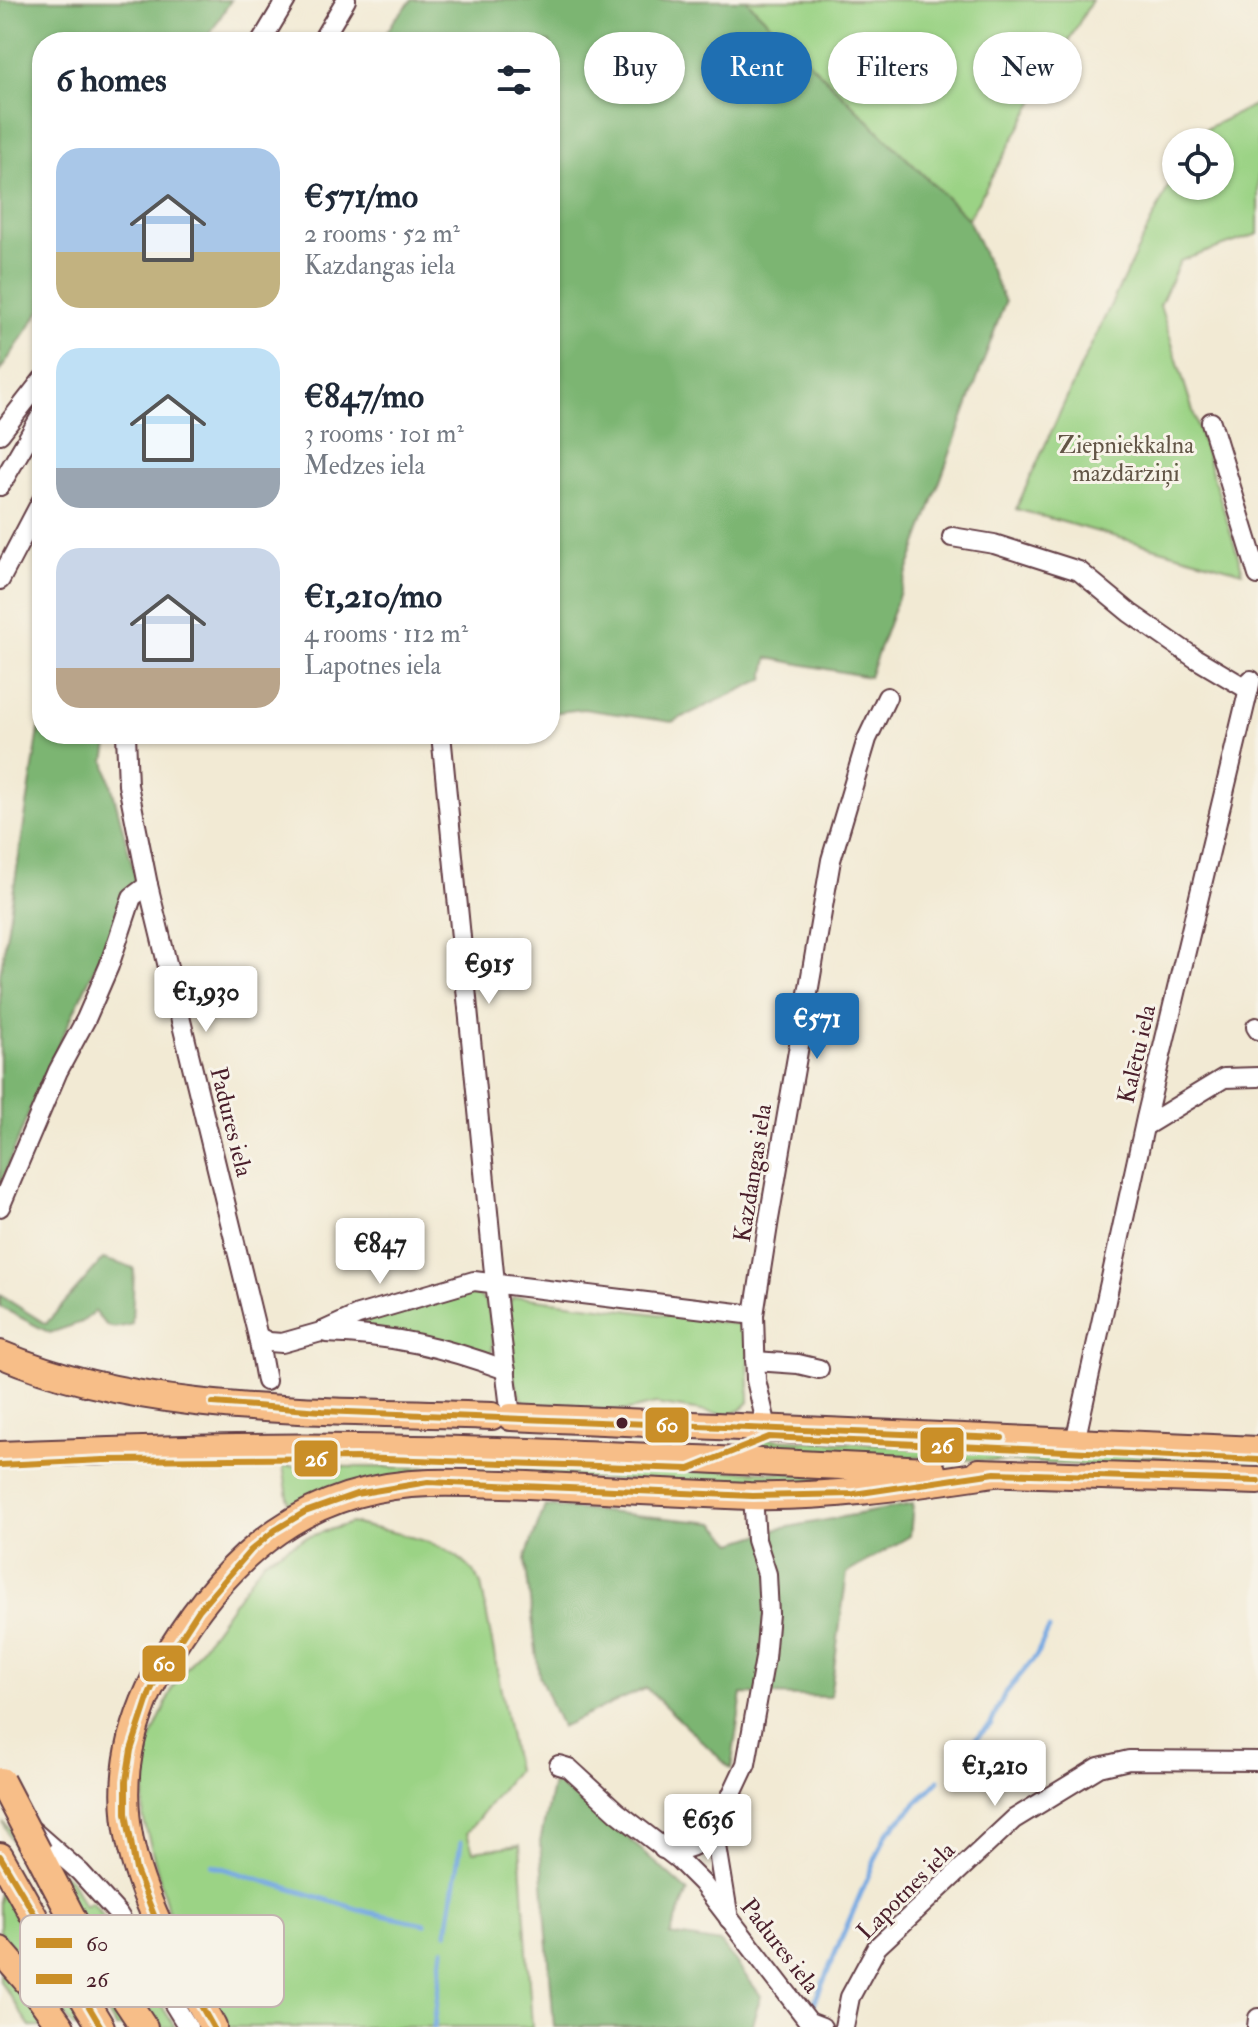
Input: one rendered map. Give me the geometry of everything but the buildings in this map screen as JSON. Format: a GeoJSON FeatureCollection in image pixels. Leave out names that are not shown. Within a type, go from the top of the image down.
{"type":"FeatureCollection","features":[{"type":"Feature","properties":{"kind":"highway"},"geometry":{"type":"LineString","coordinates":[[0,1354],[40,1371],[92,1385],[213,1403],[322,1411],[767,1427],[1258,1450]]}},
{"type":"Feature","properties":{"kind":"highway"},"geometry":{"type":"LineString","coordinates":[[688,1459],[767,1427]]}},
{"type":"Feature","properties":{"kind":"highway"},"geometry":{"type":"LineString","coordinates":[[0,1455],[103,1450],[356,1448],[1258,1481]]}},
{"type":"Feature","properties":{"kind":"highway"},"geometry":{"type":"LineString","coordinates":[[154,1915],[140,1884],[130,1846],[126,1782],[137,1724],[160,1668],[176,1642],[239,1560],[278,1528],[321,1505],[391,1486],[428,1482],[753,1496],[854,1494],[995,1473]]}},
{"type":"Feature","properties":{"kind":"highway"},"geometry":{"type":"LineString","coordinates":[[0,1780],[71,1915]]}},
{"type":"Feature","properties":{"kind":"highway"},"geometry":{"type":"LineString","coordinates":[[0,1856],[33,1915]]}},
{"type":"Feature","properties":{"kind":"highway"},"geometry":{"type":"LineString","coordinates":[[0,1950],[20,1973]]}},
{"type":"Feature","properties":{"kind":"highway"},"geometry":{"type":"LineString","coordinates":[[47,2007],[61,2027]]}},
{"type":"Feature","properties":{"kind":"highway"},"geometry":{"type":"LineString","coordinates":[[89,2007],[101,2027]]}},
{"type":"Feature","properties":{"kind":"highway"},"geometry":{"type":"LineString","coordinates":[[131,2007],[144,2027]]}},
{"type":"Feature","properties":{"kind":"highway"},"geometry":{"type":"LineString","coordinates":[[202,2007],[213,2027]]}},
{"type":"Feature","properties":{"kind":"street"},"geometry":{"type":"LineString","coordinates":[[267,32],[286,0]]}},
{"type":"Feature","properties":{"kind":"street"},"geometry":{"type":"LineString","coordinates":[[327,32],[346,0]]}},
{"type":"Feature","properties":{"kind":"street"},"geometry":{"type":"LineString","coordinates":[[0,434],[32,393]]}},
{"type":"Feature","properties":{"kind":"street"},"geometry":{"type":"LineString","coordinates":[[1211,422],[1258,575]]}},
{"type":"Feature","properties":{"kind":"street"},"geometry":{"type":"LineString","coordinates":[[0,486],[32,431]]}},
{"type":"Feature","properties":{"kind":"street"},"geometry":{"type":"LineString","coordinates":[[0,580],[32,519]]}},
{"type":"Feature","properties":{"kind":"street","name":"Kalētu iela"},"geometry":{"type":"LineString","coordinates":[[952,537],[994,544],[1079,571],[1130,613],[1195,658],[1250,685],[1145,1126],[1075,1442]]}},
{"type":"Feature","properties":{"kind":"street","name":"Kazdangas iela"},"geometry":{"type":"LineString","coordinates":[[767,1427],[756,1380],[754,1315],[831,860],[867,739],[887,697]]}},
{"type":"Feature","properties":{"kind":"street","name":"Padures iela"},"geometry":{"type":"LineString","coordinates":[[126,744],[128,785],[148,885],[258,1337],[266,1381]]}},
{"type":"Feature","properties":{"kind":"street"},"geometry":{"type":"LineString","coordinates":[[442,744],[506,1370],[501,1416]]}},
{"type":"Feature","properties":{"kind":"street"},"geometry":{"type":"LineString","coordinates":[[0,1207],[58,1071],[103,980],[132,897],[148,885]]}},
{"type":"Feature","properties":{"kind":"street"},"geometry":{"type":"LineString","coordinates":[[1145,1126],[1224,1078],[1258,1077]]}},
{"type":"Feature","properties":{"kind":"street"},"geometry":{"type":"LineString","coordinates":[[258,1337],[282,1343],[321,1332],[358,1315],[474,1281],[754,1315]]}},
{"type":"Feature","properties":{"kind":"street"},"geometry":{"type":"LineString","coordinates":[[321,1332],[389,1337],[450,1350],[506,1370]]}},
{"type":"Feature","properties":{"kind":"street"},"geometry":{"type":"LineString","coordinates":[[755,1361],[819,1369]]}},
{"type":"Feature","properties":{"kind":"street"},"geometry":{"type":"LineString","coordinates":[[663,1849],[683,1851],[705,1840],[723,1813],[746,1764],[765,1658],[769,1614],[767,1574],[756,1540],[753,1496]]}},
{"type":"Feature","properties":{"kind":"street","name":"Lapotnes iela"},"geometry":{"type":"LineString","coordinates":[[844,2027],[850,1997],[877,1947],[1014,1819],[1099,1767],[1129,1760],[1258,1761]]}},
{"type":"Feature","properties":{"kind":"street","name":"Padures iela"},"geometry":{"type":"LineString","coordinates":[[559,1765],[569,1768],[702,1883],[809,2022],[822,2027]]}},
{"type":"Feature","properties":{"kind":"street"},"geometry":{"type":"LineString","coordinates":[[0,1802],[80,1872],[119,1915]]}},
{"type":"Feature","properties":{"kind":"street"},"geometry":{"type":"LineString","coordinates":[[723,1813],[717,1846],[729,1919]]}},
{"type":"Feature","properties":{"kind":"street"},"geometry":{"type":"LineString","coordinates":[[176,2007],[188,2027]]}},
{"type":"Feature","properties":{"kind":"street"},"geometry":{"type":"LineString","coordinates":[[1257,2027],[1258,2018]]}},
{"type":"Feature","properties":{"kind":"green space"},"geometry":{"type":"Polygon","coordinates":[[[0,0],[231,0],[211,32],[32,32],[32,323],[0,371],[0,0]]]}},
{"type":"Feature","properties":{"kind":"green space"},"geometry":{"type":"Polygon","coordinates":[[[412,0],[746,0],[778,32],[701,32],[701,104],[812,104],[812,65],[828,81],[828,104],[851,104],[968,219],[1005,302],[869,677],[768,658],[764,679],[672,722],[583,709],[560,712],[560,32],[387,32],[412,0]]]}},
{"type":"Feature","properties":{"kind":"green space"},"geometry":{"type":"Polygon","coordinates":[[[746,0],[1092,0],[1074,32],[973,32],[973,104],[1033,104],[968,219],[851,104],[957,104],[957,32],[828,32],[828,81],[812,65],[812,32],[778,32],[746,0]]]}},
{"type":"Feature","properties":{"kind":"green space","name":"Ziepniekkalna mazdārziņi"},"geometry":{"type":"Polygon","coordinates":[[[1258,103],[1258,234],[1180,261],[1160,305],[1243,572],[1016,509],[1162,200],[1234,200],[1234,128],[1207,128],[1258,103]]]}},
{"type":"Feature","properties":{"kind":"green space"},"geometry":{"type":"Polygon","coordinates":[[[37,744],[108,744],[105,761],[136,879],[38,1089],[0,1186],[0,976],[37,744]]]}},
{"type":"Feature","properties":{"kind":"green space"},"geometry":{"type":"Polygon","coordinates":[[[103,1259],[134,1268],[132,1324],[110,1327],[95,1311],[82,1322],[50,1333],[0,1307],[0,1295],[46,1324],[103,1259]]]}},
{"type":"Feature","properties":{"kind":"green space"},"geometry":{"type":"Polygon","coordinates":[[[467,1291],[481,1298],[487,1307],[493,1337],[491,1357],[456,1343],[353,1325],[467,1291]]]}},
{"type":"Feature","properties":{"kind":"green space"},"geometry":{"type":"Polygon","coordinates":[[[513,1298],[744,1325],[748,1330],[749,1402],[741,1410],[727,1415],[656,1404],[625,1411],[526,1406],[519,1395],[512,1371],[505,1307],[513,1298]]]}},
{"type":"Feature","properties":{"kind":"green space"},"geometry":{"type":"Polygon","coordinates":[[[764,1439],[1258,1460],[1258,1473],[740,1449],[752,1441],[764,1439]]]}},
{"type":"Feature","properties":{"kind":"green space"},"geometry":{"type":"Polygon","coordinates":[[[549,1463],[877,1477],[821,1486],[471,1475],[290,1510],[283,1466],[438,1468],[549,1463]]]}},
{"type":"Feature","properties":{"kind":"green space"},"geometry":{"type":"Polygon","coordinates":[[[913,1504],[910,1536],[847,1573],[830,1697],[742,1694],[731,1769],[646,1688],[561,1727],[539,1675],[525,1559],[545,1506],[715,1523],[734,1543],[778,1529],[913,1504]]]}},
{"type":"Feature","properties":{"kind":"green space"},"geometry":{"type":"Polygon","coordinates":[[[351,1523],[405,1535],[442,1548],[457,1557],[471,1569],[481,1584],[516,1770],[467,1833],[473,1851],[520,1845],[532,2027],[228,2027],[218,2007],[284,2007],[284,1915],[169,1914],[143,1817],[147,1748],[173,1687],[264,1560],[304,1538],[351,1523]]]}},
{"type":"Feature","properties":{"kind":"green space"},"geometry":{"type":"Polygon","coordinates":[[[553,1782],[617,1828],[688,1892],[670,1935],[721,1943],[761,1996],[751,2027],[554,2027],[540,1842],[553,1782]]]}},
{"type":"Feature","properties":{"kind":"green space"},"geometry":{"type":"Polygon","coordinates":[[[3,1822],[71,1880],[84,1906],[92,1902],[102,1915],[50,1915],[3,1822]]]}},
{"type":"Feature","properties":{"kind":"green space"},"geometry":{"type":"Polygon","coordinates":[[[0,1887],[20,1922],[20,1956],[0,1933],[0,1887]]]}},
{"type":"Feature","properties":{"kind":"green space"},"geometry":{"type":"Polygon","coordinates":[[[0,1965],[20,1991],[20,2007],[32,2007],[47,2027],[30,2027],[0,1981],[0,1965]]]}},
{"type":"Feature","properties":{"kind":"green space"},"geometry":{"type":"Polygon","coordinates":[[[60,2007],[73,2007],[86,2027],[73,2027],[60,2007]]]}},
{"type":"Feature","properties":{"kind":"green space"},"geometry":{"type":"Polygon","coordinates":[[[104,2007],[162,2007],[175,2027],[116,2027],[104,2007]]]}},
{"type":"Feature","properties":{"kind":"waterway"},"geometry":{"type":"LineString","coordinates":[[956,1757],[991,1724],[1004,1695],[1036,1656],[1049,1629]]}},
{"type":"Feature","properties":{"kind":"waterway"},"geometry":{"type":"LineString","coordinates":[[812,2008],[886,1834],[939,1780]]}},
{"type":"Feature","properties":{"kind":"waterway"},"geometry":{"type":"LineString","coordinates":[[447,1933],[461,1842]]}},
{"type":"Feature","properties":{"kind":"waterway"},"geometry":{"type":"LineString","coordinates":[[212,1865],[367,1912],[425,1924]]}},
{"type":"Feature","properties":{"kind":"waterway"},"geometry":{"type":"LineString","coordinates":[[434,2027],[443,1949]]}},
{"type":"Feature","properties":{"kind":"transit line","name":"60"},"geometry":{"type":"LineString","coordinates":[[213,1403],[322,1411],[1002,1438]]}},
{"type":"Feature","properties":{"kind":"transit line","name":"26"},"geometry":{"type":"LineString","coordinates":[[0,1465],[103,1460],[356,1458],[689,1469],[769,1437],[1258,1460]]}},
{"type":"Feature","properties":{"kind":"transit line","name":"60"},"geometry":{"type":"LineString","coordinates":[[154,1915],[136,1870],[126,1813],[126,1781],[131,1750],[150,1692],[199,1610],[251,1550],[275,1530],[305,1512],[356,1494],[428,1482],[753,1496],[854,1494],[995,1473],[1258,1481]]}},
{"type":"Feature","properties":{"kind":"transit line","name":"60"},"geometry":{"type":"LineString","coordinates":[[0,1856],[35,1915]]}},
{"type":"Feature","properties":{"kind":"transit line","name":"60"},"geometry":{"type":"LineString","coordinates":[[89,2007],[101,2027]]}},
{"type":"Feature","properties":{"kind":"transit line","name":"60"},"geometry":{"type":"LineString","coordinates":[[202,2007],[213,2027]]}}]}
